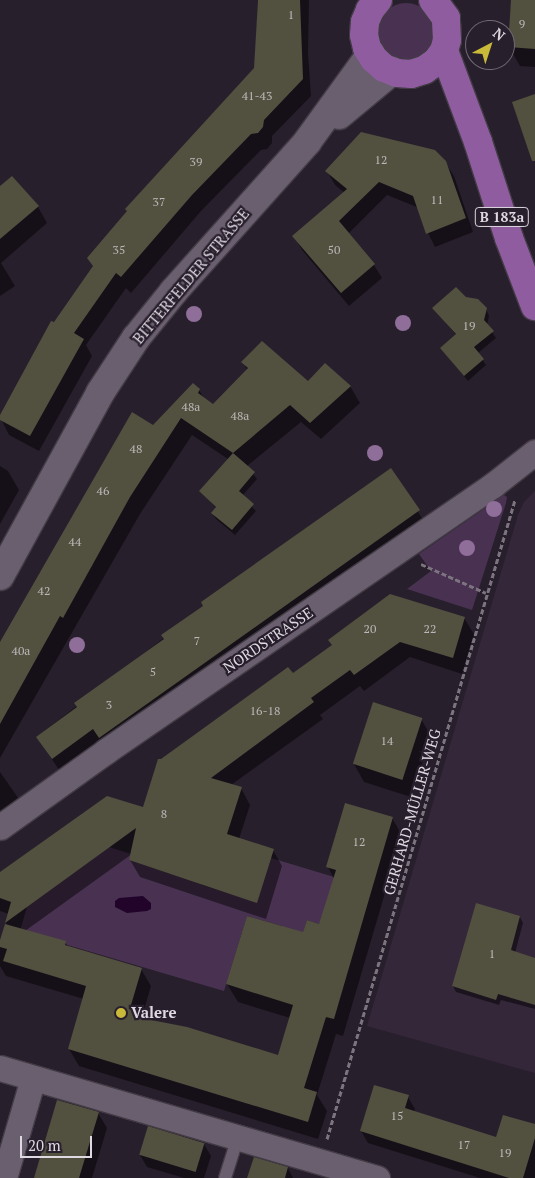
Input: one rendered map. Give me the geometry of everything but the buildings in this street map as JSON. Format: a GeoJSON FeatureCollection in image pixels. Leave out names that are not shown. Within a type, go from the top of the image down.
{"type":"FeatureCollection","features":[{"type":"Feature","properties":{"kind":"main road"},"geometry":{"type":"LineString","coordinates":[[371,3],[365,22],[364,35],[371,54],[384,68],[411,74],[424,70],[436,62],[444,51],[448,29],[440,3]]}},
{"type":"Feature","properties":{"kind":"main road","name":"B 183a"},"geometry":{"type":"LineString","coordinates":[[444,51],[473,128],[509,238],[535,306]]}},
{"type":"Feature","properties":{"kind":"main road"},"geometry":{"type":"LineString","coordinates":[[424,70],[473,128]]}},
{"type":"Feature","properties":{"kind":"street","name":"BITTERFELDER STRASSE"},"geometry":{"type":"LineString","coordinates":[[0,576],[100,393],[136,338],[174,291],[307,142],[371,54]]}},
{"type":"Feature","properties":{"kind":"street","name":"BITTERFELDER STRASSE"},"geometry":{"type":"LineString","coordinates":[[307,142],[392,71]]}},
{"type":"Feature","properties":{"kind":"street","name":"NORDSTRASSE"},"geometry":{"type":"LineString","coordinates":[[0,826],[516,469],[535,452]]}},
{"type":"Feature","properties":{"kind":"street"},"geometry":{"type":"LineString","coordinates":[[0,1068],[238,1137],[318,1169],[377,1178]]}},
{"type":"Feature","properties":{"kind":"street"},"geometry":{"type":"LineString","coordinates":[[4,1178],[33,1078]]}},
{"type":"Feature","properties":{"kind":"lane"},"geometry":{"type":"LineString","coordinates":[[225,1178],[238,1137]]}},
{"type":"Feature","properties":{"kind":"path","name":"GERHARD-MÜLLER-WEG"},"geometry":{"type":"LineString","coordinates":[[318,1169],[515,500],[516,469]]}},
{"type":"Feature","properties":{"kind":"path"},"geometry":{"type":"LineString","coordinates":[[417,562],[486,593]]}},
{"type":"Feature","properties":{"kind":"shaded area"},"geometry":{"type":"Polygon","coordinates":[[[406,3],[422,8],[430,16],[435,32],[430,48],[422,56],[406,61],[390,56],[382,48],[377,32],[382,16],[390,8],[406,3]]]}},
{"type":"Feature","properties":{"kind":"shaded area"},"geometry":{"type":"Polygon","coordinates":[[[535,491],[535,1073],[367,1026],[518,515],[524,502],[535,491]]]}},
{"type":"Feature","properties":{"kind":"shaded area"},"geometry":{"type":"Polygon","coordinates":[[[504,495],[507,497],[506,503],[472,610],[407,589],[431,571],[419,554],[504,495]]]}},
{"type":"Feature","properties":{"kind":"shaded area"},"geometry":{"type":"Polygon","coordinates":[[[109,847],[131,854],[129,860],[168,873],[203,877],[202,885],[231,894],[271,858],[354,883],[319,924],[307,920],[299,946],[282,926],[247,916],[224,991],[20,931],[27,907],[109,847]]]}},
{"type":"Feature","properties":{"kind":"shaded area"},"geometry":{"type":"Polygon","coordinates":[[[143,896],[151,903],[151,909],[147,911],[127,913],[115,907],[115,901],[119,898],[143,896]]]}},
{"type":"Feature","properties":{"kind":"place","name":"Valere"},"geometry":{"type":"Point","coordinates":[121,1013]}}]}
